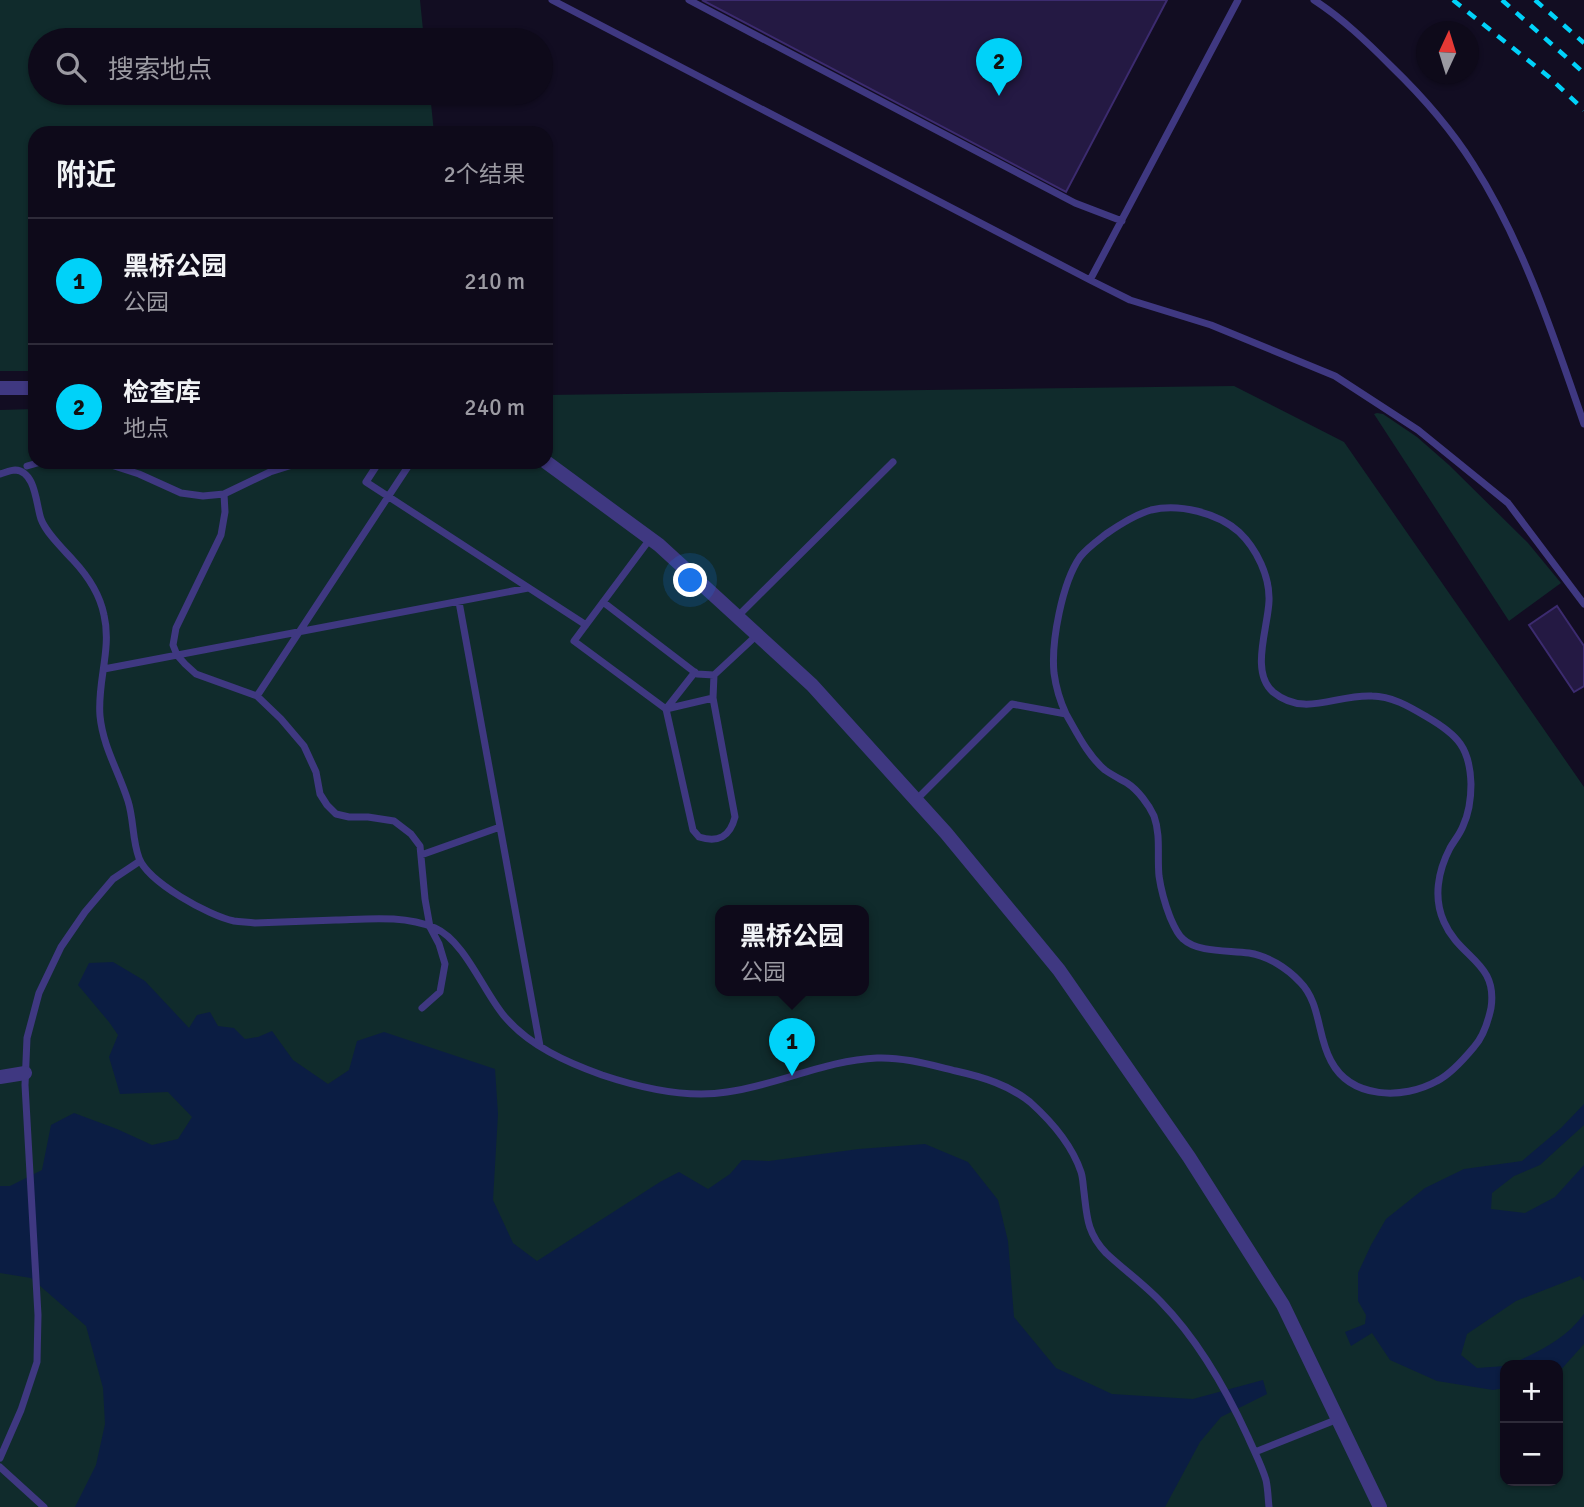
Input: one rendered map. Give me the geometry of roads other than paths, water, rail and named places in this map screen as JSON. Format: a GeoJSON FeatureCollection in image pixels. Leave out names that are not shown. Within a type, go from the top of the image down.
{"type":"FeatureCollection","features":[{"type":"Feature","properties":{"kind":"street"},"geometry":{"type":"LineString","coordinates":[[0,388],[28,388]]}},
{"type":"Feature","properties":{"kind":"street"},"geometry":{"type":"LineString","coordinates":[[553,467],[650,538],[811,685],[951,839],[1059,970],[1189,1157],[1283,1306],[1380,1507]]}},
{"type":"Feature","properties":{"kind":"street"},"geometry":{"type":"LineString","coordinates":[[0,1077],[25,1073]]}},
{"type":"Feature","properties":{"kind":"lane"},"geometry":{"type":"LineString","coordinates":[[552,0],[1090,281],[1130,300],[1211,325],[1335,376],[1418,430],[1508,503],[1584,604]]}},
{"type":"Feature","properties":{"kind":"lane"},"geometry":{"type":"LineString","coordinates":[[689,0],[1075,203],[1122,221]]}},
{"type":"Feature","properties":{"kind":"lane"},"geometry":{"type":"LineString","coordinates":[[1090,281],[1238,0]]}},
{"type":"Feature","properties":{"kind":"lane"},"geometry":{"type":"LineString","coordinates":[[1314,0],[1366,41],[1411,86],[1473,163],[1500,212],[1533,285],[1584,424]]}},
{"type":"Feature","properties":{"kind":"lane"},"geometry":{"type":"LineString","coordinates":[[737,617],[893,462]]}},
{"type":"Feature","properties":{"kind":"lane"},"geometry":{"type":"LineString","coordinates":[[123,469],[181,493],[204,495],[224,494],[280,469]]}},
{"type":"Feature","properties":{"kind":"lane"},"geometry":{"type":"LineString","coordinates":[[374,469],[366,482],[586,625]]}},
{"type":"Feature","properties":{"kind":"lane"},"geometry":{"type":"LineString","coordinates":[[257,696],[406,469]]}},
{"type":"Feature","properties":{"kind":"lane"},"geometry":{"type":"LineString","coordinates":[[0,474],[16,470],[24,473],[34,489],[41,521],[59,546],[76,562],[99,597],[105,616],[106,633],[100,698],[103,737],[128,800],[140,861],[149,873],[206,912],[234,921],[255,923],[394,919],[439,930],[455,943],[504,1016],[530,1040],[564,1060],[644,1088],[685,1093],[724,1093],[854,1060],[880,1058],[914,1062],[982,1077],[1014,1091],[1052,1124],[1070,1149],[1082,1172],[1088,1225],[1094,1236],[1104,1250],[1163,1303],[1191,1338],[1215,1375],[1255,1452],[1266,1482],[1269,1507]]}},
{"type":"Feature","properties":{"kind":"lane"},"geometry":{"type":"LineString","coordinates":[[224,494],[226,512],[221,535],[176,628],[173,645],[177,655],[196,674],[257,696],[281,719],[304,746],[316,772],[320,794],[337,814],[394,821],[411,834],[420,846],[430,927],[445,964],[440,992],[422,1007]]}},
{"type":"Feature","properties":{"kind":"lane"},"geometry":{"type":"LineString","coordinates":[[916,800],[1012,704],[1066,714],[1085,747],[1104,769],[1133,787],[1153,812],[1160,843],[1159,875],[1164,901],[1183,940],[1196,947],[1252,953],[1271,960],[1288,971],[1304,985],[1314,1004],[1331,1063],[1346,1081],[1361,1089],[1378,1092],[1400,1093],[1420,1089],[1441,1079],[1476,1045],[1485,1032],[1490,1012],[1493,992],[1489,977],[1453,938],[1443,920],[1437,899],[1443,861],[1464,825],[1470,804],[1469,759],[1459,740],[1442,725],[1388,698],[1374,695],[1356,696],[1308,705],[1293,703],[1269,689],[1263,678],[1261,654],[1268,616],[1268,585],[1251,545],[1239,531],[1207,514],[1170,508],[1154,509],[1112,530],[1079,558],[1063,597],[1055,649],[1055,680],[1066,714]]}},
{"type":"Feature","properties":{"kind":"lane"},"geometry":{"type":"LineString","coordinates":[[650,538],[574,640],[666,709],[693,830],[699,837],[713,840],[731,831],[735,817],[713,698],[714,676],[757,635]]}},
{"type":"Feature","properties":{"kind":"lane"},"geometry":{"type":"LineString","coordinates":[[104,669],[528,588]]}},
{"type":"Feature","properties":{"kind":"lane"},"geometry":{"type":"LineString","coordinates":[[459,602],[540,1046]]}},
{"type":"Feature","properties":{"kind":"lane"},"geometry":{"type":"LineString","coordinates":[[603,602],[697,674],[714,676]]}},
{"type":"Feature","properties":{"kind":"lane"},"geometry":{"type":"LineString","coordinates":[[666,709],[695,672]]}},
{"type":"Feature","properties":{"kind":"lane"},"geometry":{"type":"LineString","coordinates":[[666,709],[713,698]]}},
{"type":"Feature","properties":{"kind":"lane"},"geometry":{"type":"LineString","coordinates":[[421,855],[500,827]]}},
{"type":"Feature","properties":{"kind":"lane"},"geometry":{"type":"LineString","coordinates":[[0,1458],[21,1410],[37,1362],[38,1314],[25,1073],[27,1038],[39,993],[61,947],[85,912],[113,879],[140,861]]}},
{"type":"Feature","properties":{"kind":"lane"},"geometry":{"type":"LineString","coordinates":[[1255,1452],[1338,1419]]}},
{"type":"Feature","properties":{"kind":"lane"},"geometry":{"type":"LineString","coordinates":[[0,1467],[41,1504]]}},
{"type":"Feature","properties":{"kind":"water"},"geometry":{"type":"Polygon","coordinates":[[[113,962],[145,981],[189,1028],[197,1015],[210,1012],[218,1026],[234,1028],[245,1039],[272,1031],[293,1060],[328,1084],[349,1070],[357,1041],[384,1032],[495,1069],[498,1114],[493,1200],[513,1243],[537,1261],[679,1172],[708,1189],[730,1174],[742,1160],[769,1161],[859,1149],[925,1144],[968,1162],[998,1200],[1008,1241],[1014,1317],[1056,1368],[1112,1394],[1193,1399],[1263,1380],[1267,1394],[1221,1417],[1200,1442],[1165,1507],[75,1507],[96,1465],[105,1424],[103,1388],[86,1326],[31,1278],[0,1273],[0,1186],[10,1186],[42,1170],[51,1125],[74,1113],[152,1145],[178,1139],[192,1117],[168,1092],[120,1094],[109,1057],[118,1035],[78,985],[89,963],[113,962]]]}},
{"type":"Feature","properties":{"kind":"water"},"geometry":{"type":"Polygon","coordinates":[[[1584,1104],[1584,1125],[1540,1165],[1514,1176],[1492,1193],[1491,1209],[1525,1213],[1555,1197],[1584,1165],[1584,1281],[1580,1276],[1516,1301],[1467,1334],[1461,1355],[1477,1368],[1500,1366],[1500,1389],[1437,1381],[1390,1360],[1372,1333],[1351,1346],[1345,1332],[1365,1324],[1366,1315],[1358,1301],[1358,1273],[1386,1219],[1425,1188],[1464,1169],[1522,1161],[1561,1128],[1584,1104]]]}},
{"type":"Feature","properties":{"kind":"water"},"geometry":{"type":"Polygon","coordinates":[[[1584,1314],[1584,1344],[1563,1367],[1563,1360],[1519,1360],[1560,1338],[1584,1314]]]}},
{"type":"Feature","properties":{"kind":"railway"},"geometry":{"type":"LineString","coordinates":[[1453,0],[1549,77],[1584,110]]}},
{"type":"Feature","properties":{"kind":"railway"},"geometry":{"type":"LineString","coordinates":[[1502,0],[1584,73]]}},
{"type":"Feature","properties":{"kind":"railway"},"geometry":{"type":"LineString","coordinates":[[1535,0],[1584,43]]}},
{"type":"Feature","properties":{"kind":"place","name":"检查库"},"geometry":{"type":"Point","coordinates":[999,96]}},
{"type":"Feature","properties":{"kind":"place","name":"黑桥公园"},"geometry":{"type":"Point","coordinates":[792,1076]}}]}
